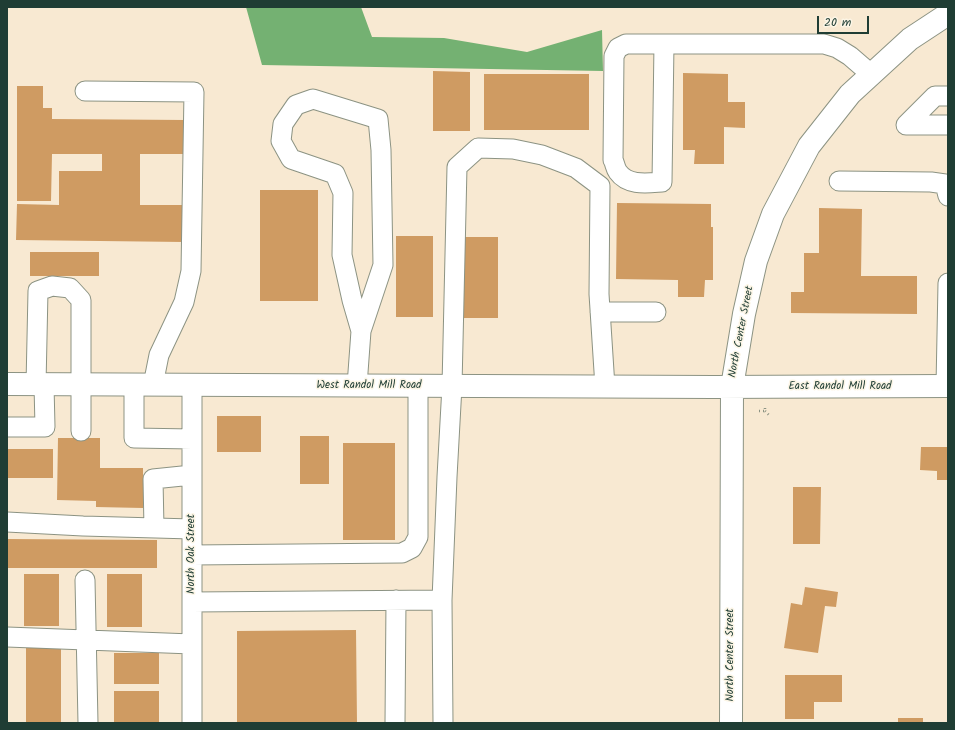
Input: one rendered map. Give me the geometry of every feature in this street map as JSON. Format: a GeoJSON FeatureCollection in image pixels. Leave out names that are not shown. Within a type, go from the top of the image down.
{"type":"FeatureCollection","features":[{"type":"Feature","properties":{"kind":"main road","name":"North Center Street"},"geometry":{"type":"LineString","coordinates":[[731,723],[732,387],[744,314],[756,262],[773,214],[809,146],[850,94],[910,39],[948,14]]}},
{"type":"Feature","properties":{"kind":"main road","name":"West Randol Mill Road"},"geometry":{"type":"LineString","coordinates":[[7,384],[732,387]]}},
{"type":"Feature","properties":{"kind":"main road","name":"East Randol Mill Road"},"geometry":{"type":"LineString","coordinates":[[732,387],[947,386]]}},
{"type":"Feature","properties":{"kind":"street"},"geometry":{"type":"LineString","coordinates":[[664,44],[662,182],[633,182],[624,178],[617,171],[613,160],[614,56],[618,48],[626,44],[664,44],[824,44],[838,48],[872,75]]}},
{"type":"Feature","properties":{"kind":"street"},"geometry":{"type":"LineString","coordinates":[[85,91],[194,92],[191,271],[184,302],[144,385],[134,438],[192,439]]}},
{"type":"Feature","properties":{"kind":"street"},"geometry":{"type":"LineString","coordinates":[[948,96],[935,96],[906,125],[948,125]]}},
{"type":"Feature","properties":{"kind":"street"},"geometry":{"type":"LineString","coordinates":[[357,386],[360,331],[384,265],[381,150],[378,119],[313,99],[296,105],[283,124],[281,141],[291,159],[335,174],[343,193],[342,255],[360,331]]}},
{"type":"Feature","properties":{"kind":"street"},"geometry":{"type":"LineString","coordinates":[[443,723],[442,600],[452,386],[457,167],[478,148],[513,149],[542,155],[576,168],[600,186],[599,294],[605,387]]}},
{"type":"Feature","properties":{"kind":"street"},"geometry":{"type":"LineString","coordinates":[[839,180],[931,182],[944,184],[948,196]]}},
{"type":"Feature","properties":{"kind":"street"},"geometry":{"type":"LineString","coordinates":[[947,386],[948,283]]}},
{"type":"Feature","properties":{"kind":"street"},"geometry":{"type":"LineString","coordinates":[[7,427],[45,427],[40,384],[38,291],[52,286],[70,288],[81,300],[81,431]]}},
{"type":"Feature","properties":{"kind":"street"},"geometry":{"type":"LineString","coordinates":[[600,312],[656,312]]}},
{"type":"Feature","properties":{"kind":"street","name":"North Oak Street"},"geometry":{"type":"LineString","coordinates":[[192,385],[192,723]]}},
{"type":"Feature","properties":{"kind":"street"},"geometry":{"type":"LineString","coordinates":[[192,555],[402,553],[412,548],[418,537],[418,386]]}},
{"type":"Feature","properties":{"kind":"street"},"geometry":{"type":"LineString","coordinates":[[154,528],[153,479],[192,476]]}},
{"type":"Feature","properties":{"kind":"street"},"geometry":{"type":"LineString","coordinates":[[7,522],[192,529]]}},
{"type":"Feature","properties":{"kind":"street"},"geometry":{"type":"LineString","coordinates":[[85,580],[88,723]]}},
{"type":"Feature","properties":{"kind":"street"},"geometry":{"type":"LineString","coordinates":[[395,723],[396,600]]}},
{"type":"Feature","properties":{"kind":"street"},"geometry":{"type":"LineString","coordinates":[[192,602],[442,600]]}},
{"type":"Feature","properties":{"kind":"street"},"geometry":{"type":"LineString","coordinates":[[7,637],[192,644]]}},
{"type":"Feature","properties":{"kind":"path"},"geometry":{"type":"LineString","coordinates":[[765,403],[765,411],[769,415]]}},
{"type":"Feature","properties":{"kind":"path"},"geometry":{"type":"LineString","coordinates":[[759,411],[765,411]]}},
{"type":"Feature","properties":{"kind":"green space"},"geometry":{"type":"Polygon","coordinates":[[[246,7],[361,7],[372,37],[444,38],[527,52],[602,30],[603,71],[262,65],[246,7]]]}},
{"type":"Feature","properties":{"kind":"building"},"geometry":{"type":"Polygon","coordinates":[[[433,71],[470,72],[470,131],[433,131],[433,71]]]}},
{"type":"Feature","properties":{"kind":"building"},"geometry":{"type":"Polygon","coordinates":[[[683,73],[728,74],[728,102],[745,102],[745,128],[724,127],[724,164],[694,164],[695,150],[683,150],[683,73]]]}},
{"type":"Feature","properties":{"kind":"building"},"geometry":{"type":"Polygon","coordinates":[[[484,74],[589,74],[589,130],[484,130],[484,74]]]}},
{"type":"Feature","properties":{"kind":"building"},"geometry":{"type":"Polygon","coordinates":[[[17,86],[43,86],[43,108],[52,108],[52,119],[185,120],[185,154],[140,154],[140,205],[184,205],[184,242],[16,240],[17,204],[59,205],[59,171],[102,171],[102,154],[52,154],[51,201],[17,201],[17,86]]]}},
{"type":"Feature","properties":{"kind":"building"},"geometry":{"type":"Polygon","coordinates":[[[260,190],[318,190],[318,301],[260,301],[260,190]]]}},
{"type":"Feature","properties":{"kind":"building"},"geometry":{"type":"Polygon","coordinates":[[[617,203],[711,204],[711,227],[713,227],[713,280],[705,280],[704,297],[678,297],[678,280],[616,279],[617,203]]]}},
{"type":"Feature","properties":{"kind":"building"},"geometry":{"type":"Polygon","coordinates":[[[819,208],[862,209],[861,276],[917,276],[917,314],[791,313],[791,292],[804,292],[804,253],[819,253],[819,208]]]}},
{"type":"Feature","properties":{"kind":"building"},"geometry":{"type":"Polygon","coordinates":[[[396,236],[433,236],[433,317],[396,317],[396,236]]]}},
{"type":"Feature","properties":{"kind":"building"},"geometry":{"type":"Polygon","coordinates":[[[462,237],[498,237],[498,318],[462,318],[462,237]]]}},
{"type":"Feature","properties":{"kind":"building"},"geometry":{"type":"Polygon","coordinates":[[[30,252],[99,252],[99,276],[30,276],[30,252]]]}},
{"type":"Feature","properties":{"kind":"building"},"geometry":{"type":"Polygon","coordinates":[[[217,416],[261,416],[261,452],[217,452],[217,416]]]}},
{"type":"Feature","properties":{"kind":"building"},"geometry":{"type":"Polygon","coordinates":[[[300,436],[329,436],[329,484],[300,484],[300,436]]]}},
{"type":"Feature","properties":{"kind":"building"},"geometry":{"type":"Polygon","coordinates":[[[58,438],[100,438],[100,468],[143,468],[143,508],[96,507],[96,501],[57,500],[58,438]]]}},
{"type":"Feature","properties":{"kind":"building"},"geometry":{"type":"Polygon","coordinates":[[[343,443],[395,443],[395,540],[343,540],[343,443]]]}},
{"type":"Feature","properties":{"kind":"building"},"geometry":{"type":"Polygon","coordinates":[[[921,447],[948,447],[948,480],[937,480],[937,471],[920,470],[921,447]]]}},
{"type":"Feature","properties":{"kind":"building"},"geometry":{"type":"Polygon","coordinates":[[[7,449],[53,449],[53,478],[7,478],[7,449]]]}},
{"type":"Feature","properties":{"kind":"building"},"geometry":{"type":"Polygon","coordinates":[[[793,487],[821,487],[820,544],[793,544],[793,487]]]}},
{"type":"Feature","properties":{"kind":"building"},"geometry":{"type":"Polygon","coordinates":[[[7,539],[157,540],[157,568],[7,568],[7,539]]]}},
{"type":"Feature","properties":{"kind":"building"},"geometry":{"type":"Polygon","coordinates":[[[24,574],[59,574],[59,626],[24,626],[24,574]]]}},
{"type":"Feature","properties":{"kind":"building"},"geometry":{"type":"Polygon","coordinates":[[[107,574],[142,574],[142,627],[107,627],[107,574]]]}},
{"type":"Feature","properties":{"kind":"building"},"geometry":{"type":"Polygon","coordinates":[[[805,587],[838,592],[836,607],[825,606],[818,653],[784,648],[791,603],[802,605],[805,587]]]}},
{"type":"Feature","properties":{"kind":"building"},"geometry":{"type":"Polygon","coordinates":[[[356,630],[357,723],[237,723],[237,631],[356,630]]]}},
{"type":"Feature","properties":{"kind":"building"},"geometry":{"type":"Polygon","coordinates":[[[26,646],[61,646],[61,722],[26,722],[26,646]]]}},
{"type":"Feature","properties":{"kind":"building"},"geometry":{"type":"Polygon","coordinates":[[[114,653],[159,653],[159,684],[114,684],[114,653]]]}},
{"type":"Feature","properties":{"kind":"building"},"geometry":{"type":"Polygon","coordinates":[[[785,675],[842,675],[842,702],[814,702],[814,719],[785,719],[785,675]]]}},
{"type":"Feature","properties":{"kind":"building"},"geometry":{"type":"Polygon","coordinates":[[[114,691],[159,691],[159,722],[114,722],[114,691]]]}},
{"type":"Feature","properties":{"kind":"building"},"geometry":{"type":"Polygon","coordinates":[[[898,718],[923,718],[923,723],[898,723],[898,718]]]}}]}
